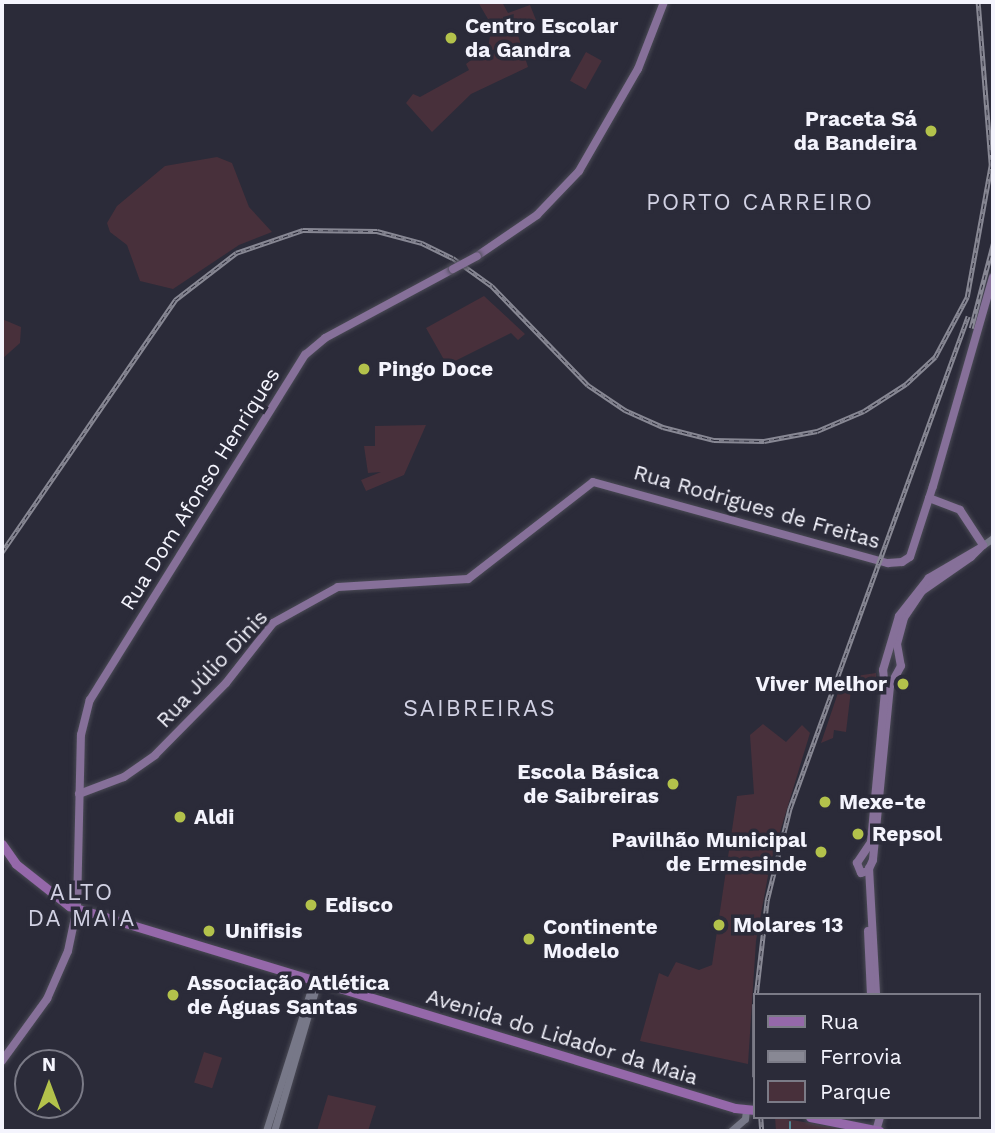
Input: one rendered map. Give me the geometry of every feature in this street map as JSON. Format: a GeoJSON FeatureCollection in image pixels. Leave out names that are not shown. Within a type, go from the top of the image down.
{"type":"FeatureCollection","features":[{"type":"Feature","properties":{"kind":"main road","name":"Rua Dom Afonso Henriques"},"geometry":{"type":"LineString","coordinates":[[2,1061],[50,994],[78,908],[80,735],[90,700],[294,371],[325,338],[477,256],[537,215],[579,171],[638,69],[664,2]]}},
{"type":"Feature","properties":{"kind":"main road","name":"Rua Rodrigues de Freitas"},"geometry":{"type":"LineString","coordinates":[[376,584],[468,579],[587,484],[598,481],[895,563],[910,557],[993,277]]}},
{"type":"Feature","properties":{"kind":"main road"},"geometry":{"type":"LineString","coordinates":[[929,498],[960,510],[980,547]]}},
{"type":"Feature","properties":{"kind":"main road"},"geometry":{"type":"LineString","coordinates":[[868,870],[856,868],[871,842],[893,675],[900,659],[899,632],[911,605],[933,581],[980,547]]}},
{"type":"Feature","properties":{"kind":"main road"},"geometry":{"type":"LineString","coordinates":[[871,993],[868,870],[873,858],[883,672],[889,660],[899,616],[918,588],[980,547]]}},
{"type":"Feature","properties":{"kind":"main road","name":"Rua Júlio Dinis"},"geometry":{"type":"LineString","coordinates":[[79,794],[124,777],[155,755],[226,683],[273,622],[338,587],[376,584]]}},
{"type":"Feature","properties":{"kind":"main road"},"geometry":{"type":"LineString","coordinates":[[889,660],[900,659]]}},
{"type":"Feature","properties":{"kind":"main road"},"geometry":{"type":"LineString","coordinates":[[883,672],[893,675]]}},
{"type":"Feature","properties":{"kind":"main road","name":"Avenida do Lidador da Maia"},"geometry":{"type":"LineString","coordinates":[[2,844],[16,864],[78,908],[751,1110]]}},
{"type":"Feature","properties":{"kind":"main road"},"geometry":{"type":"LineString","coordinates":[[863,853],[873,858]]}},
{"type":"Feature","properties":{"kind":"main road"},"geometry":{"type":"LineString","coordinates":[[868,870],[876,993]]}},
{"type":"Feature","properties":{"kind":"main road"},"geometry":{"type":"LineString","coordinates":[[820,1119],[878,1131]]}},
{"type":"Feature","properties":{"kind":"street"},"geometry":{"type":"LineString","coordinates":[[980,547],[993,538]]}},
{"type":"Feature","properties":{"kind":"street"},"geometry":{"type":"LineString","coordinates":[[266,1131],[311,989],[318,981]]}},
{"type":"Feature","properties":{"kind":"street"},"geometry":{"type":"LineString","coordinates":[[274,1131],[318,981]]}},
{"type":"Feature","properties":{"kind":"street"},"geometry":{"type":"LineString","coordinates":[[731,1131],[751,1110]]}},
{"type":"Feature","properties":{"kind":"green space"},"geometry":{"type":"Polygon","coordinates":[[[478,2],[502,2],[508,13],[530,5],[536,20],[516,29],[528,67],[471,94],[432,132],[406,103],[413,94],[420,97],[469,70],[466,64],[488,47],[492,26],[478,2]]]}},
{"type":"Feature","properties":{"kind":"green space"},"geometry":{"type":"Polygon","coordinates":[[[586,52],[602,61],[586,90],[570,81],[586,52]]]}},
{"type":"Feature","properties":{"kind":"green space"},"geometry":{"type":"Polygon","coordinates":[[[217,157],[232,163],[249,207],[272,232],[239,245],[173,289],[140,281],[127,245],[110,232],[107,223],[117,206],[165,166],[217,157]]]}},
{"type":"Feature","properties":{"kind":"green space"},"geometry":{"type":"Polygon","coordinates":[[[484,296],[525,334],[518,340],[511,333],[447,365],[426,328],[484,296]]]}},
{"type":"Feature","properties":{"kind":"green space"},"geometry":{"type":"Polygon","coordinates":[[[2,319],[21,327],[20,343],[2,359],[2,319]]]}},
{"type":"Feature","properties":{"kind":"green space"},"geometry":{"type":"Polygon","coordinates":[[[426,425],[404,475],[366,491],[361,480],[381,472],[368,473],[364,446],[375,446],[375,426],[426,425]]]}},
{"type":"Feature","properties":{"kind":"green space"},"geometry":{"type":"Polygon","coordinates":[[[876,673],[877,683],[862,683],[862,690],[851,690],[846,732],[834,730],[833,738],[821,743],[843,678],[876,673]]]}},
{"type":"Feature","properties":{"kind":"green space"},"geometry":{"type":"Polygon","coordinates":[[[763,724],[786,742],[802,725],[810,733],[770,865],[756,941],[748,1064],[640,1041],[659,973],[668,977],[676,962],[699,970],[712,965],[737,796],[754,794],[750,735],[763,724]]]}},
{"type":"Feature","properties":{"kind":"green space"},"geometry":{"type":"Polygon","coordinates":[[[204,1052],[222,1058],[212,1088],[194,1082],[204,1052]]]}},
{"type":"Feature","properties":{"kind":"green space"},"geometry":{"type":"Polygon","coordinates":[[[328,1095],[376,1106],[368,1131],[317,1131],[328,1095]]]}},
{"type":"Feature","properties":{"kind":"green space"},"geometry":{"type":"Polygon","coordinates":[[[775,1119],[838,1128],[837,1131],[776,1131],[775,1119]]]}},
{"type":"Feature","properties":{"kind":"waterway"},"geometry":{"type":"LineString","coordinates":[[790,1122],[790,1131]]}},
{"type":"Feature","properties":{"kind":"railway"},"geometry":{"type":"LineString","coordinates":[[2,552],[175,300],[236,253],[303,230],[377,231],[422,243],[453,258],[492,286],[588,385],[625,410],[663,427],[714,440],[764,441],[817,431],[864,411],[906,384],[935,357],[967,297],[991,165],[978,2]]}},
{"type":"Feature","properties":{"kind":"railway"},"geometry":{"type":"LineString","coordinates":[[971,328],[993,244]]}},
{"type":"Feature","properties":{"kind":"railway"},"geometry":{"type":"LineString","coordinates":[[756,993],[767,900],[790,808],[968,316]]}},
{"type":"Feature","properties":{"kind":"railway"},"geometry":{"type":"LineString","coordinates":[[761,1119],[762,1131]]}},
{"type":"Feature","properties":{"kind":"place","name":"Centro Escolar da Gandra"},"geometry":{"type":"Point","coordinates":[451,38]}},
{"type":"Feature","properties":{"kind":"place","name":"Praceta Sá da Bandeira"},"geometry":{"type":"Point","coordinates":[931,131]}},
{"type":"Feature","properties":{"kind":"place","name":"Pingo Doce"},"geometry":{"type":"Point","coordinates":[364,369]}},
{"type":"Feature","properties":{"kind":"place","name":"Viver Melhor"},"geometry":{"type":"Point","coordinates":[903,684]}},
{"type":"Feature","properties":{"kind":"place","name":"Escola Básica de Saibreiras"},"geometry":{"type":"Point","coordinates":[673,784]}},
{"type":"Feature","properties":{"kind":"place","name":"Mexe-te"},"geometry":{"type":"Point","coordinates":[825,802]}},
{"type":"Feature","properties":{"kind":"place","name":"Aldi"},"geometry":{"type":"Point","coordinates":[180,817]}},
{"type":"Feature","properties":{"kind":"place","name":"Repsol"},"geometry":{"type":"Point","coordinates":[858,834]}},
{"type":"Feature","properties":{"kind":"place","name":"Pavilhão Municipal de Ermesinde"},"geometry":{"type":"Point","coordinates":[821,852]}},
{"type":"Feature","properties":{"kind":"place","name":"Edisco"},"geometry":{"type":"Point","coordinates":[311,905]}},
{"type":"Feature","properties":{"kind":"place","name":"Molares 13"},"geometry":{"type":"Point","coordinates":[719,925]}},
{"type":"Feature","properties":{"kind":"place","name":"Unifisis"},"geometry":{"type":"Point","coordinates":[209,931]}},
{"type":"Feature","properties":{"kind":"place","name":"Continente Modelo"},"geometry":{"type":"Point","coordinates":[529,939]}},
{"type":"Feature","properties":{"kind":"place","name":"Associação Atlética de Águas Santas"},"geometry":{"type":"Point","coordinates":[173,995]}},
{"type":"Feature","properties":{"kind":"district","name":"PORTO CARREIRO"},"geometry":{"type":"Point","coordinates":[760,203]}},
{"type":"Feature","properties":{"kind":"district","name":"SAIBREIRAS"},"geometry":{"type":"Point","coordinates":[480,709]}},
{"type":"Feature","properties":{"kind":"district","name":"ALTO DA MAIA"},"geometry":{"type":"Point","coordinates":[82,906]}}]}
